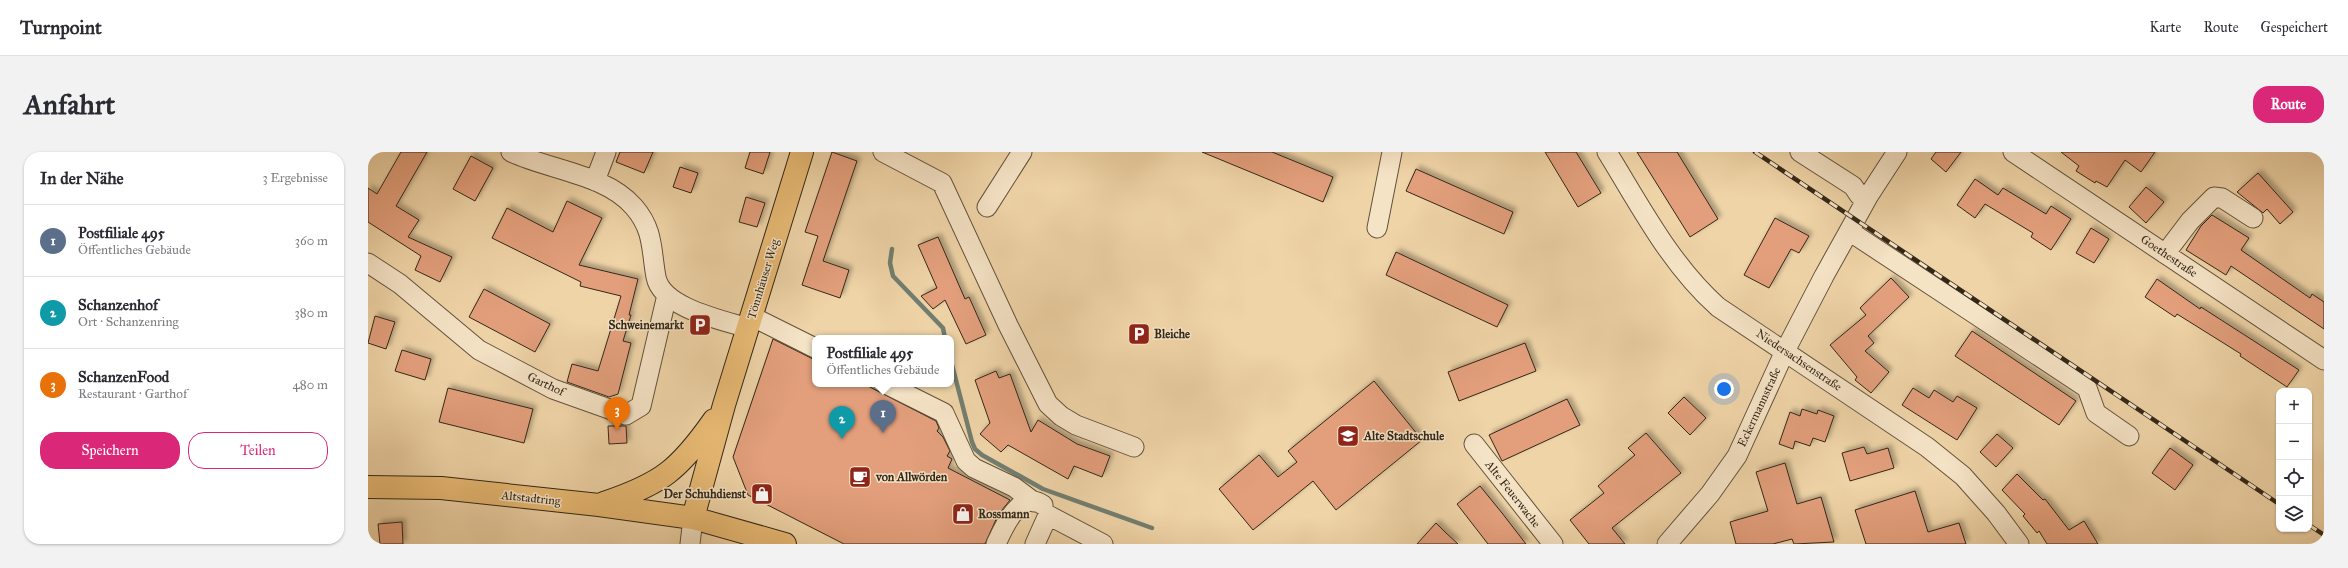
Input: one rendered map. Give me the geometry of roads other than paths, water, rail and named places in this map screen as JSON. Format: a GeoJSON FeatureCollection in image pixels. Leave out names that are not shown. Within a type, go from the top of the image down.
{"type":"FeatureCollection","features":[{"type":"Feature","properties":{"kind":"main road","name":"Tönnhäuser Weg"},"geometry":{"type":"LineString","coordinates":[[693,518],[724,405],[802,152]]}},
{"type":"Feature","properties":{"kind":"main road","name":"Tönnhäuser Weg"},"geometry":{"type":"LineString","coordinates":[[599,505],[636,492],[658,482],[680,464],[696,446],[724,405]]}},
{"type":"Feature","properties":{"kind":"main road","name":"Altstadtring"},"geometry":{"type":"LineString","coordinates":[[368,487],[441,488],[599,505],[693,518],[786,544]]}},
{"type":"Feature","properties":{"kind":"street"},"geometry":{"type":"LineString","coordinates":[[511,152],[526,159],[595,181],[615,190],[634,206],[647,225],[653,244],[656,279],[667,296],[683,306],[750,322],[812,347]]}},
{"type":"Feature","properties":{"kind":"street"},"geometry":{"type":"LineString","coordinates":[[595,181],[606,152]]}},
{"type":"Feature","properties":{"kind":"street"},"geometry":{"type":"LineString","coordinates":[[883,152],[942,183],[1008,325],[1048,404],[1061,416],[1076,425],[1134,447]]}},
{"type":"Feature","properties":{"kind":"street"},"geometry":{"type":"LineString","coordinates":[[987,207],[1022,152]]}},
{"type":"Feature","properties":{"kind":"street"},"geometry":{"type":"LineString","coordinates":[[1377,228],[1392,152]]}},
{"type":"Feature","properties":{"kind":"street","name":"Niedersachsenstraße"},"geometry":{"type":"LineString","coordinates":[[1607,152],[1679,267],[1696,287],[1718,307],[1927,447],[1963,476],[1996,512],[2018,544]]}},
{"type":"Feature","properties":{"kind":"street"},"geometry":{"type":"LineString","coordinates":[[1800,152],[1853,186],[1859,195],[1868,195]]}},
{"type":"Feature","properties":{"kind":"street","name":"Eckermannstraße"},"geometry":{"type":"LineString","coordinates":[[1678,539],[1737,456],[1785,351],[1868,195],[1896,152]]}},
{"type":"Feature","properties":{"kind":"street","name":"Goethestraße"},"geometry":{"type":"LineString","coordinates":[[2013,152],[2324,360]]}},
{"type":"Feature","properties":{"kind":"street"},"geometry":{"type":"LineString","coordinates":[[2166,254],[2190,221],[2214,197],[2222,198],[2253,218]]}},
{"type":"Feature","properties":{"kind":"street"},"geometry":{"type":"LineString","coordinates":[[1848,231],[2087,388],[2096,413],[2129,436]]}},
{"type":"Feature","properties":{"kind":"street","name":"Garthof"},"geometry":{"type":"LineString","coordinates":[[368,263],[400,284],[479,350],[553,389],[626,415],[641,406],[667,296]]}},
{"type":"Feature","properties":{"kind":"street"},"geometry":{"type":"LineString","coordinates":[[892,387],[944,413],[966,461],[974,468],[1014,487],[1034,502],[1042,504],[1047,510],[1048,515],[1035,544]]}},
{"type":"Feature","properties":{"kind":"street","name":"Alte Feuerwache"},"geometry":{"type":"LineString","coordinates":[[1474,444],[1553,544]]}},
{"type":"Feature","properties":{"kind":"street"},"geometry":{"type":"LineString","coordinates":[[996,544],[1010,516],[1019,506],[1034,502]]}},
{"type":"Feature","properties":{"kind":"street"},"geometry":{"type":"LineString","coordinates":[[1048,515],[1103,544]]}},
{"type":"Feature","properties":{"kind":"street"},"geometry":{"type":"LineString","coordinates":[[690,544],[693,518]]}},
{"type":"Feature","properties":{"kind":"waterway"},"geometry":{"type":"LineString","coordinates":[[892,249],[890,263],[893,276],[943,328],[944,335]]}},
{"type":"Feature","properties":{"kind":"waterway"},"geometry":{"type":"LineString","coordinates":[[954,373],[972,442],[975,449],[982,455],[1043,489],[1152,528]]}},
{"type":"Feature","properties":{"kind":"railway"},"geometry":{"type":"LineString","coordinates":[[1755,152],[2276,502]]}},
{"type":"Feature","properties":{"kind":"railway"},"geometry":{"type":"LineString","coordinates":[[2312,527],[2324,535]]}},
{"type":"Feature","properties":{"kind":"place","name":"Schweinemarkt"},"geometry":{"type":"Point","coordinates":[700,325]}},
{"type":"Feature","properties":{"kind":"place","name":"Bleiche"},"geometry":{"type":"Point","coordinates":[1139,334]}},
{"type":"Feature","properties":{"kind":"place","name":"SchanzenFood"},"geometry":{"type":"Point","coordinates":[617,430]}},
{"type":"Feature","properties":{"kind":"place","name":"Postfiliale 495"},"geometry":{"type":"Point","coordinates":[883,433]}},
{"type":"Feature","properties":{"kind":"place","name":"Alte Stadtschule"},"geometry":{"type":"Point","coordinates":[1348,436]}},
{"type":"Feature","properties":{"kind":"place","name":"Schanzenhof"},"geometry":{"type":"Point","coordinates":[842,439]}},
{"type":"Feature","properties":{"kind":"place","name":"von Allwörden"},"geometry":{"type":"Point","coordinates":[860,477]}},
{"type":"Feature","properties":{"kind":"place","name":"Der Schuhdienst"},"geometry":{"type":"Point","coordinates":[762,494]}},
{"type":"Feature","properties":{"kind":"place","name":"Rossmann"},"geometry":{"type":"Point","coordinates":[963,514]}}]}
